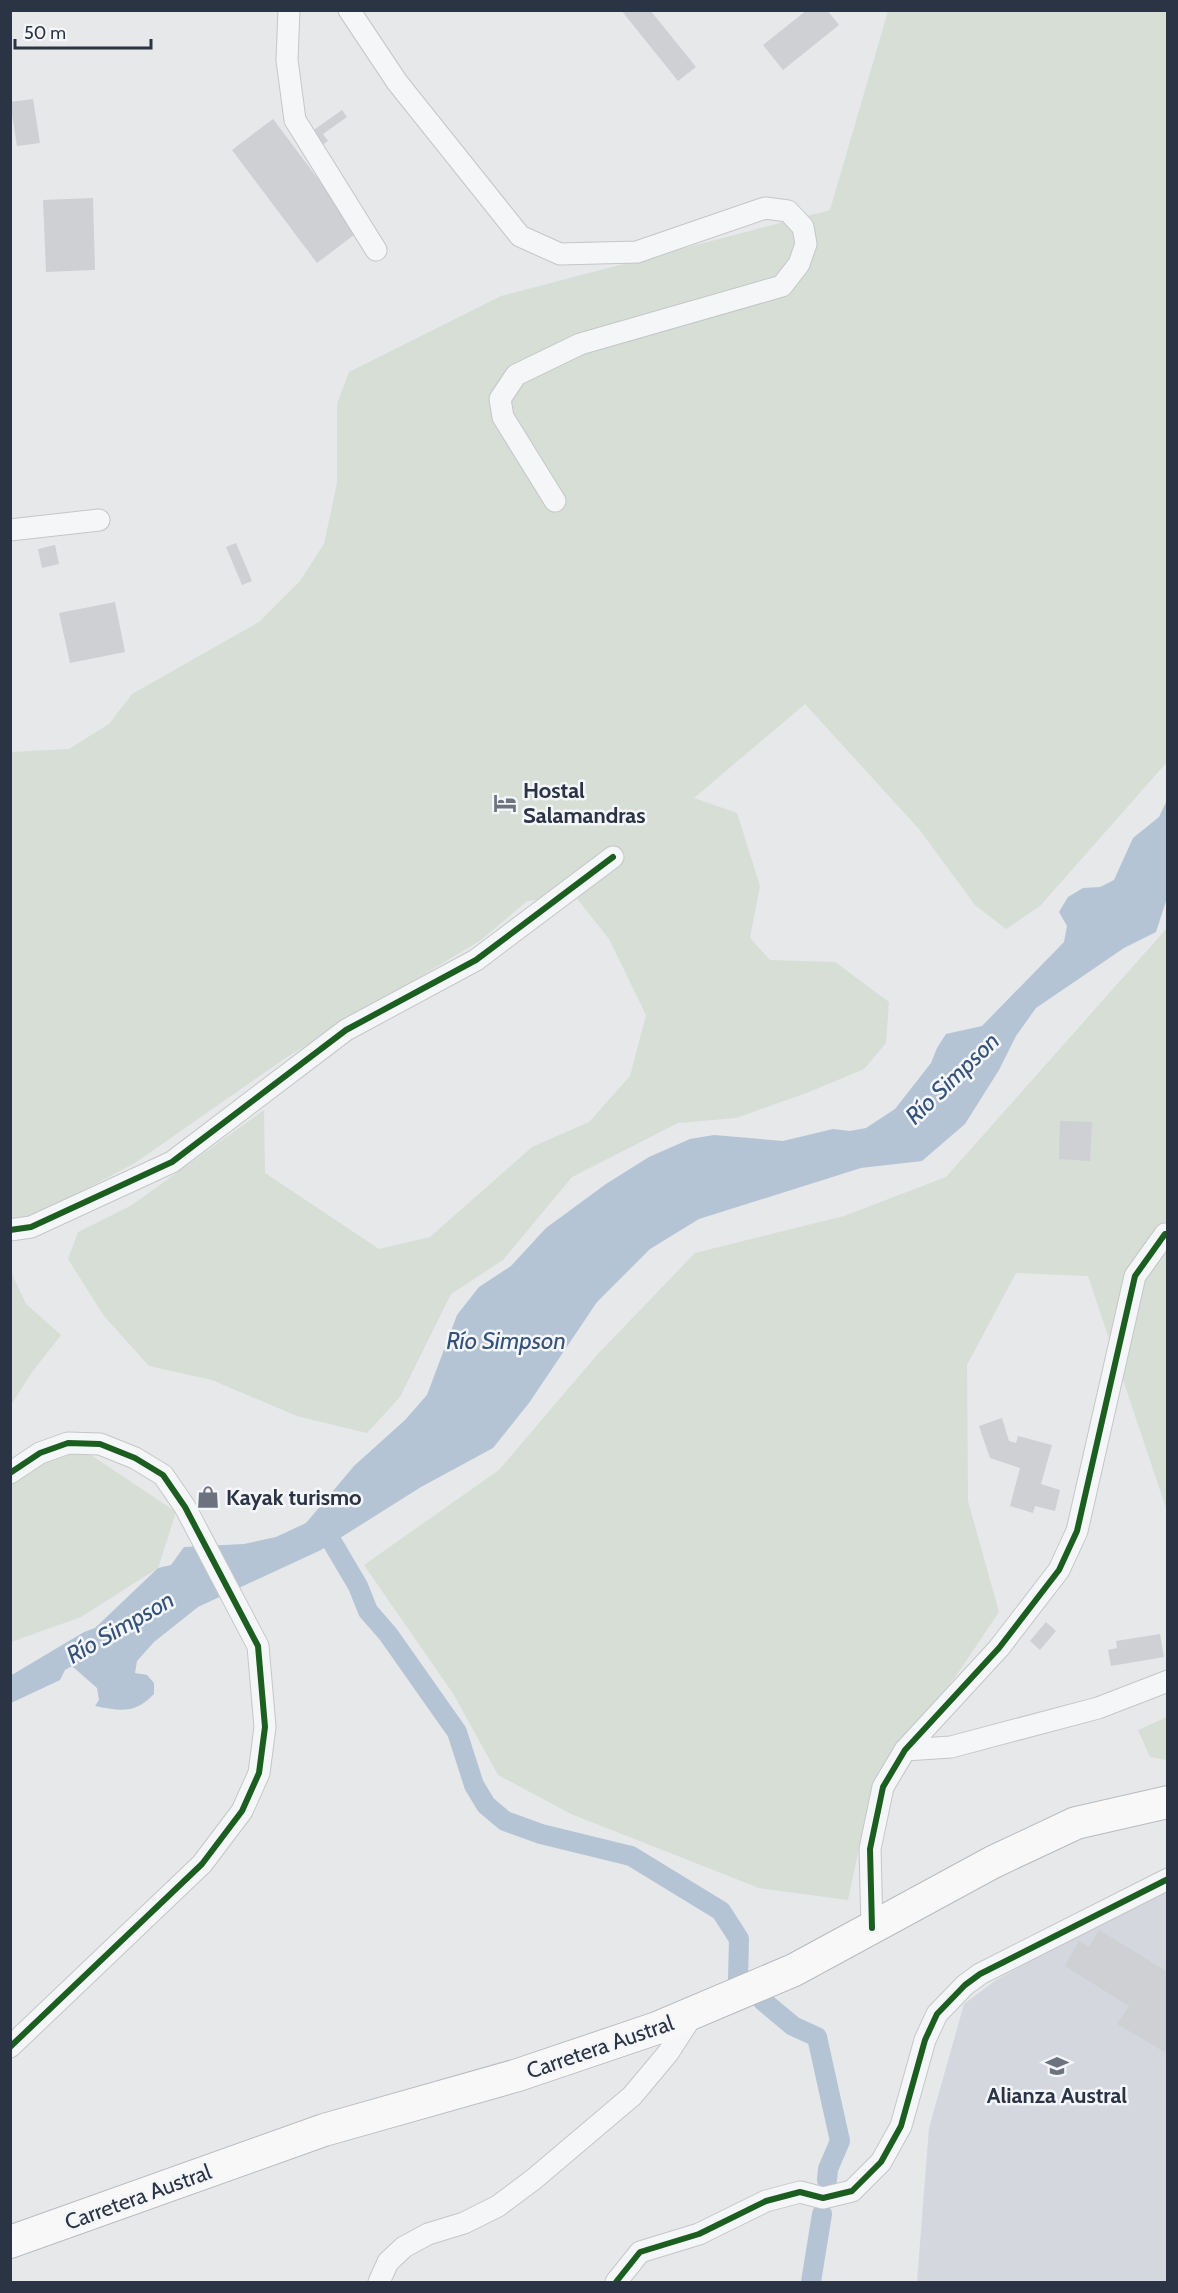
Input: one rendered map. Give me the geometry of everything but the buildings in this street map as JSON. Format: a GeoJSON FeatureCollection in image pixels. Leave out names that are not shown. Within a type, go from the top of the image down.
{"type":"FeatureCollection","features":[{"type":"Feature","properties":{"kind":"highway","name":"Carretera Austral"},"geometry":{"type":"LineString","coordinates":[[10,2242],[324,2130],[518,2075],[657,2028],[794,1970],[993,1862],[1076,1823],[1167,1802]]}},
{"type":"Feature","properties":{"kind":"street"},"geometry":{"type":"LineString","coordinates":[[289,10],[287,60],[295,120],[352,208],[376,250]]}},
{"type":"Feature","properties":{"kind":"street"},"geometry":{"type":"LineString","coordinates":[[349,10],[397,82],[520,236],[560,254],[637,252],[765,208],[788,211],[804,227],[806,244],[800,264],[782,286],[580,344],[516,375],[500,399],[503,417],[555,501]]}},
{"type":"Feature","properties":{"kind":"street"},"geometry":{"type":"LineString","coordinates":[[10,530],[99,520]]}},
{"type":"Feature","properties":{"kind":"street"},"geometry":{"type":"LineString","coordinates":[[10,1230],[31,1227],[172,1162],[346,1030],[476,960],[613,857]]}},
{"type":"Feature","properties":{"kind":"street"},"geometry":{"type":"LineString","coordinates":[[872,1928],[870,1849],[883,1787],[905,1750],[999,1648],[1059,1570],[1077,1531],[1135,1276],[1167,1234]]}},
{"type":"Feature","properties":{"kind":"street"},"geometry":{"type":"LineString","coordinates":[[10,1473],[40,1453],[68,1443],[100,1444],[135,1458],[163,1475],[184,1507],[258,1646],[266,1727],[259,1773],[242,1811],[202,1864],[10,2047]]}},
{"type":"Feature","properties":{"kind":"street"},"geometry":{"type":"LineString","coordinates":[[905,1750],[951,1747],[1098,1708],[1167,1681]]}},
{"type":"Feature","properties":{"kind":"street"},"geometry":{"type":"LineString","coordinates":[[616,2283],[640,2252],[699,2234],[766,2201],[800,2192],[823,2198],[852,2191],[881,2162],[901,2126],[925,2040],[937,2014],[965,1985],[980,1974],[1167,1879]]}},
{"type":"Feature","properties":{"kind":"street"},"geometry":{"type":"LineString","coordinates":[[379,2283],[388,2262],[404,2247],[428,2234],[464,2223],[498,2206],[534,2179],[632,2096],[668,2054],[694,2012]]}},
{"type":"Feature","properties":{"kind":"shaded area"},"geometry":{"type":"Polygon","coordinates":[[[888,11],[1167,11],[1167,762],[1040,906],[1006,929],[975,905],[919,829],[805,704],[694,798],[737,813],[760,886],[750,938],[770,960],[835,962],[889,1002],[886,1043],[864,1069],[809,1092],[736,1118],[678,1123],[572,1177],[503,1260],[451,1294],[400,1397],[367,1433],[297,1416],[212,1380],[149,1366],[104,1316],[68,1259],[78,1232],[132,1205],[264,1110],[265,1173],[379,1249],[430,1237],[532,1147],[589,1122],[630,1076],[646,1015],[609,939],[575,896],[527,901],[481,940],[287,1057],[135,1163],[67,1199],[11,1234],[11,752],[69,749],[109,724],[132,694],[259,622],[300,581],[324,544],[337,483],[337,404],[349,372],[501,296],[830,210],[888,11]]]}},
{"type":"Feature","properties":{"kind":"shaded area"},"geometry":{"type":"Polygon","coordinates":[[[1167,928],[1167,1511],[1088,1276],[1016,1273],[967,1365],[968,1501],[999,1612],[956,1676],[895,1753],[868,1805],[848,1900],[759,1888],[571,1814],[498,1775],[454,1695],[364,1565],[499,1470],[596,1356],[695,1253],[844,1216],[946,1177],[1167,928]]]}},
{"type":"Feature","properties":{"kind":"shaded area"},"geometry":{"type":"Polygon","coordinates":[[[11,1272],[26,1304],[61,1335],[32,1372],[11,1405],[11,1272]]]}},
{"type":"Feature","properties":{"kind":"shaded area"},"geometry":{"type":"Polygon","coordinates":[[[88,1453],[176,1512],[158,1568],[81,1617],[11,1642],[11,1461],[88,1453]]]}},
{"type":"Feature","properties":{"kind":"shaded area"},"geometry":{"type":"Polygon","coordinates":[[[1167,1717],[1167,1760],[1150,1757],[1138,1730],[1167,1717]]]}},
{"type":"Feature","properties":{"kind":"shaded area","name":"Alianza Austral"},"geometry":{"type":"Polygon","coordinates":[[[1167,1887],[1167,2282],[917,2282],[929,2128],[964,2004],[996,1980],[1167,1887]]]}},
{"type":"Feature","properties":{"kind":"water","name":"Río Simpson"},"geometry":{"type":"Polygon","coordinates":[[[1167,800],[1167,898],[1156,932],[1124,948],[1036,1008],[1016,1036],[999,1070],[965,1124],[922,1161],[861,1168],[699,1219],[650,1249],[597,1302],[529,1403],[493,1448],[421,1487],[321,1550],[198,1607],[154,1642],[137,1661],[135,1673],[147,1675],[154,1683],[154,1694],[140,1705],[120,1710],[95,1706],[99,1700],[97,1688],[72,1666],[65,1670],[60,1680],[11,1703],[10,1676],[84,1632],[95,1628],[158,1568],[171,1565],[184,1547],[244,1544],[276,1537],[306,1523],[354,1466],[405,1420],[427,1395],[457,1315],[479,1287],[511,1266],[546,1228],[606,1184],[649,1157],[690,1139],[714,1135],[783,1141],[833,1129],[850,1131],[866,1128],[895,1109],[931,1063],[946,1034],[982,1026],[1064,942],[1067,926],[1059,912],[1068,897],[1083,888],[1100,887],[1114,880],[1133,838],[1159,817],[1167,800]]]}},
{"type":"Feature","properties":{"kind":"waterway"},"geometry":{"type":"LineString","coordinates":[[322,1525],[358,1586],[368,1611],[388,1634],[457,1732],[474,1785],[486,1805],[505,1821],[541,1834],[631,1856],[721,1911],[739,1939],[738,1979]]}},
{"type":"Feature","properties":{"kind":"waterway"},"geometry":{"type":"LineString","coordinates":[[763,2001],[793,2026],[817,2037],[840,2141],[828,2169],[827,2180]]}},
{"type":"Feature","properties":{"kind":"waterway"},"geometry":{"type":"LineString","coordinates":[[811,2282],[822,2214]]}},
{"type":"Feature","properties":{"kind":"cycle path"},"geometry":{"type":"LineString","coordinates":[[10,1230],[31,1227],[172,1162],[346,1030],[476,960],[613,857]]}},
{"type":"Feature","properties":{"kind":"cycle path"},"geometry":{"type":"LineString","coordinates":[[872,1928],[870,1849],[883,1787],[905,1750],[999,1648],[1059,1570],[1077,1531],[1135,1276],[1165,1234],[1168,1234]]}},
{"type":"Feature","properties":{"kind":"cycle path"},"geometry":{"type":"LineString","coordinates":[[10,1473],[40,1453],[68,1443],[100,1444],[135,1458],[163,1475],[185,1507],[258,1646],[265,1727],[259,1773],[242,1811],[202,1864],[10,2047]]}},
{"type":"Feature","properties":{"kind":"cycle path"},"geometry":{"type":"LineString","coordinates":[[616,2282],[640,2252],[699,2234],[766,2201],[800,2192],[823,2198],[852,2191],[881,2162],[901,2126],[925,2040],[937,2014],[965,1985],[980,1974],[1168,1879]]}},
{"type":"Feature","properties":{"kind":"place","name":"Hostal Salamandras"},"geometry":{"type":"Point","coordinates":[505,803]}},
{"type":"Feature","properties":{"kind":"place","name":"Kayak turismo"},"geometry":{"type":"Point","coordinates":[208,1497]}},
{"type":"Feature","properties":{"kind":"place","name":"Alianza Austral"},"geometry":{"type":"Point","coordinates":[1057,2066]}}]}
